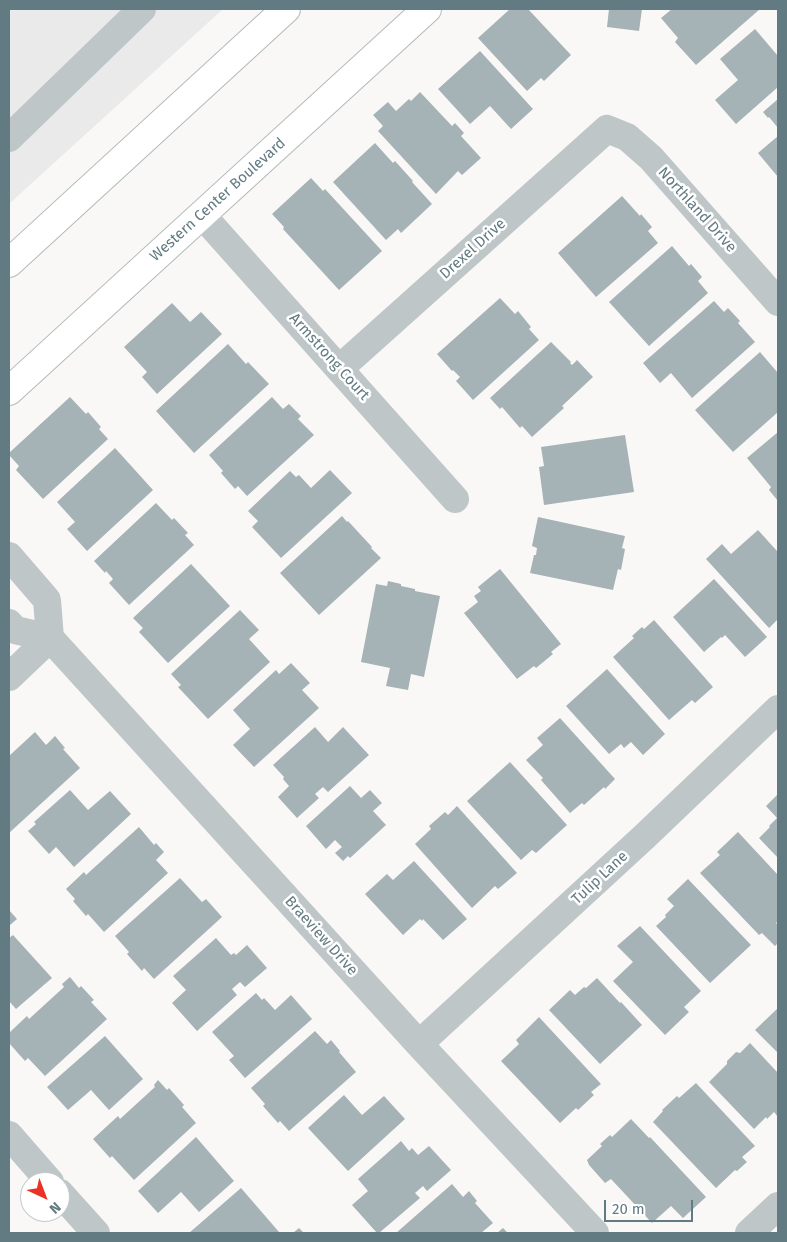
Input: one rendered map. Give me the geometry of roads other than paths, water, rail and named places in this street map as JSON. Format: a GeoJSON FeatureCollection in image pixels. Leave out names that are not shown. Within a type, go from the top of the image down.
{"type":"FeatureCollection","features":[{"type":"Feature","properties":{"kind":"main road"},"geometry":{"type":"LineString","coordinates":[[9,263],[286,9]]}},
{"type":"Feature","properties":{"kind":"main road","name":"Western Center Boulevard"},"geometry":{"type":"LineString","coordinates":[[9,391],[427,9]]}},
{"type":"Feature","properties":{"kind":"street"},"geometry":{"type":"LineString","coordinates":[[9,138],[142,9]]}},
{"type":"Feature","properties":{"kind":"street","name":"Northland Drive"},"geometry":{"type":"LineString","coordinates":[[608,130],[627,137],[651,158],[778,302]]}},
{"type":"Feature","properties":{"kind":"street","name":"Drexel Drive"},"geometry":{"type":"LineString","coordinates":[[339,369],[608,130]]}},
{"type":"Feature","properties":{"kind":"street","name":"Armstrong Court"},"geometry":{"type":"LineString","coordinates":[[202,215],[455,499]]}},
{"type":"Feature","properties":{"kind":"street"},"geometry":{"type":"LineString","coordinates":[[9,556],[47,600],[50,638]]}},
{"type":"Feature","properties":{"kind":"street"},"geometry":{"type":"LineString","coordinates":[[9,623],[15,630],[50,638]]}},
{"type":"Feature","properties":{"kind":"street"},"geometry":{"type":"LineString","coordinates":[[9,677],[50,638]]}},
{"type":"Feature","properties":{"kind":"street","name":"Braeview Drive"},"geometry":{"type":"LineString","coordinates":[[50,638],[419,1044],[595,1233]]}},
{"type":"Feature","properties":{"kind":"street","name":"Tulip Lane"},"geometry":{"type":"LineString","coordinates":[[419,1044],[644,837],[778,709]]}},
{"type":"Feature","properties":{"kind":"street"},"geometry":{"type":"LineString","coordinates":[[9,1136],[41,1172]]}},
{"type":"Feature","properties":{"kind":"street"},"geometry":{"type":"LineString","coordinates":[[70,1204],[96,1233]]}},
{"type":"Feature","properties":{"kind":"street"},"geometry":{"type":"LineString","coordinates":[[749,1233],[778,1206]]}}]}
